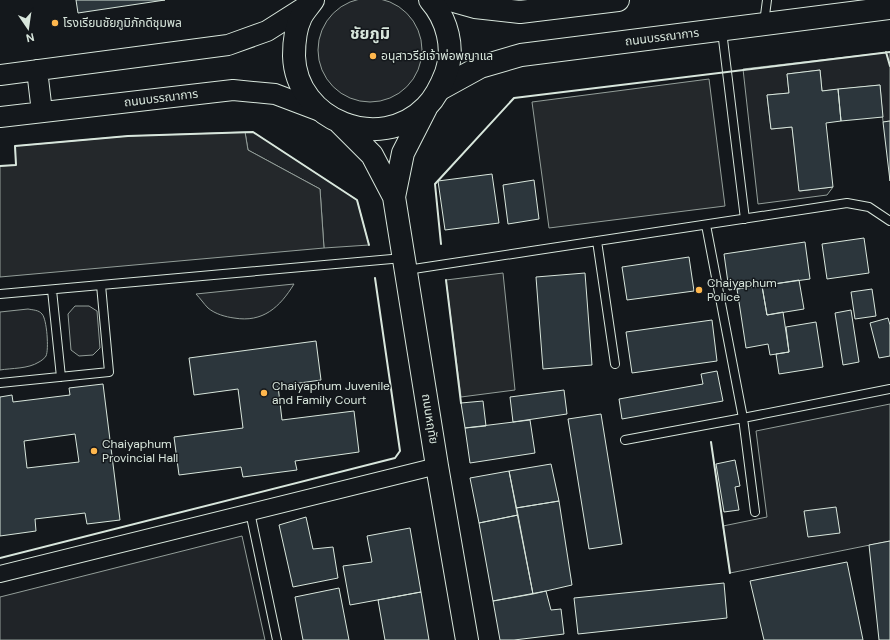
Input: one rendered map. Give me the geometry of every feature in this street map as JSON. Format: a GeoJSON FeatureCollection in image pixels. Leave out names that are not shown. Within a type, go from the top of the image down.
{"type":"FeatureCollection","features":[{"type":"Feature","properties":{"kind":"main road"},"geometry":{"type":"LineString","coordinates":[[312,2],[301,17],[294,42],[294,67],[304,91],[320,111],[340,123],[363,129],[386,128],[408,121],[426,107],[440,89],[448,68],[450,47],[446,27],[437,8],[430,0]]}},
{"type":"Feature","properties":{"kind":"main road"},"geometry":{"type":"LineString","coordinates":[[450,0],[475,7],[520,12],[618,0]]}},
{"type":"Feature","properties":{"kind":"main road","name":"ถนนบรรณาการ"},"geometry":{"type":"LineString","coordinates":[[440,89],[480,67],[521,55],[890,8]]}},
{"type":"Feature","properties":{"kind":"main road","name":"ถนนหฤทัย"},"geometry":{"type":"LineString","coordinates":[[394,197],[403,153],[426,107]]}},
{"type":"Feature","properties":{"kind":"main road","name":"ถนนหฤทัย"},"geometry":{"type":"LineString","coordinates":[[340,123],[372,155],[394,197],[437,466],[467,640]]}},
{"type":"Feature","properties":{"kind":"street"},"geometry":{"type":"LineString","coordinates":[[0,75],[228,45],[267,31],[312,2]]}},
{"type":"Feature","properties":{"kind":"street"},"geometry":{"type":"LineString","coordinates":[[37,70],[42,112]]}},
{"type":"Feature","properties":{"kind":"street","name":"ถนนบรรณาการ"},"geometry":{"type":"LineString","coordinates":[[0,117],[233,90],[274,94],[320,111]]}},
{"type":"Feature","properties":{"kind":"street"},"geometry":{"type":"LineString","coordinates":[[0,574],[437,466]]}},
{"type":"Feature","properties":{"kind":"lane"},"geometry":{"type":"LineString","coordinates":[[764,24],[767,0]]}},
{"type":"Feature","properties":{"kind":"lane"},"geometry":{"type":"LineString","coordinates":[[721,30],[745,219]]}},
{"type":"Feature","properties":{"kind":"lane"},"geometry":{"type":"LineString","coordinates":[[0,294],[101,285],[405,264],[597,241],[846,204],[869,207],[890,221]]}},
{"type":"Feature","properties":{"kind":"lane"},"geometry":{"type":"LineString","coordinates":[[706,225],[743,418],[755,512]]}},
{"type":"Feature","properties":{"kind":"lane"},"geometry":{"type":"LineString","coordinates":[[597,241],[615,364]]}},
{"type":"Feature","properties":{"kind":"lane"},"geometry":{"type":"LineString","coordinates":[[0,383],[109,372],[101,285]]}},
{"type":"Feature","properties":{"kind":"lane"},"geometry":{"type":"LineString","coordinates":[[52,290],[61,377]]}},
{"type":"Feature","properties":{"kind":"lane"},"geometry":{"type":"LineString","coordinates":[[625,440],[890,389]]}},
{"type":"Feature","properties":{"kind":"lane"},"geometry":{"type":"LineString","coordinates":[[250,512],[277,640]]}},
{"type":"Feature","properties":{"kind":"shaded area"},"geometry":{"type":"Polygon","coordinates":[[[370,-2],[390,2],[407,13],[418,30],[422,50],[418,70],[407,87],[390,98],[370,102],[350,98],[333,87],[322,70],[318,50],[322,30],[333,13],[350,2],[370,-2]]]}},
{"type":"Feature","properties":{"kind":"shaded area"},"geometry":{"type":"Polygon","coordinates":[[[890,52],[890,121],[883,122],[880,85],[822,91],[820,70],[787,74],[789,93],[767,95],[771,129],[792,127],[800,191],[833,187],[827,195],[758,204],[743,69],[890,52]]]}},
{"type":"Feature","properties":{"kind":"shaded area"},"geometry":{"type":"Polygon","coordinates":[[[709,79],[725,206],[549,228],[532,102],[709,79]]]}},
{"type":"Feature","properties":{"kind":"shaded area"},"geometry":{"type":"Polygon","coordinates":[[[245,132],[253,132],[357,200],[369,245],[324,248],[320,189],[248,150],[245,132]]]}},
{"type":"Feature","properties":{"kind":"shaded area"},"geometry":{"type":"Polygon","coordinates":[[[245,132],[248,150],[320,189],[324,248],[0,277],[0,166],[16,165],[15,146],[128,136],[245,132]]]}},
{"type":"Feature","properties":{"kind":"shaded area"},"geometry":{"type":"Polygon","coordinates":[[[503,273],[515,390],[461,397],[446,280],[503,273]]]}},
{"type":"Feature","properties":{"kind":"shaded area"},"geometry":{"type":"Polygon","coordinates":[[[294,284],[283,300],[270,312],[254,318],[234,318],[217,314],[208,308],[196,294],[294,284]]]}},
{"type":"Feature","properties":{"kind":"shaded area"},"geometry":{"type":"Polygon","coordinates":[[[75,306],[89,306],[97,311],[100,348],[93,355],[79,356],[71,350],[68,314],[75,306]]]}},
{"type":"Feature","properties":{"kind":"shaded area"},"geometry":{"type":"Polygon","coordinates":[[[28,309],[36,310],[44,317],[47,335],[46,356],[40,362],[30,366],[0,370],[0,312],[28,309]]]}},
{"type":"Feature","properties":{"kind":"shaded area"},"geometry":{"type":"Polygon","coordinates":[[[890,404],[890,541],[730,573],[723,526],[767,517],[756,431],[890,404]]]}},
{"type":"Feature","properties":{"kind":"shaded area"},"geometry":{"type":"Polygon","coordinates":[[[242,536],[265,640],[0,640],[0,597],[242,536]]]}},
{"type":"Feature","properties":{"kind":"building"},"geometry":{"type":"Polygon","coordinates":[[[76,0],[165,0],[78,13],[76,0]]]}},
{"type":"Feature","properties":{"kind":"building"},"geometry":{"type":"Polygon","coordinates":[[[820,70],[822,91],[838,89],[841,121],[826,123],[833,187],[799,191],[792,127],[771,129],[767,95],[789,93],[787,74],[820,70]]]}},
{"type":"Feature","properties":{"kind":"building"},"geometry":{"type":"Polygon","coordinates":[[[880,85],[883,117],[841,121],[838,89],[880,85]]]}},
{"type":"Feature","properties":{"kind":"building"},"geometry":{"type":"Polygon","coordinates":[[[890,121],[890,181],[883,122],[890,121]]]}},
{"type":"Feature","properties":{"kind":"building"},"geometry":{"type":"Polygon","coordinates":[[[492,174],[499,223],[445,230],[438,181],[492,174]]]}},
{"type":"Feature","properties":{"kind":"building"},"geometry":{"type":"Polygon","coordinates":[[[534,180],[539,219],[508,224],[503,185],[534,180]]]}},
{"type":"Feature","properties":{"kind":"building"},"geometry":{"type":"Polygon","coordinates":[[[864,238],[869,273],[827,279],[822,244],[864,238]]]}},
{"type":"Feature","properties":{"kind":"building"},"geometry":{"type":"Polygon","coordinates":[[[805,242],[810,279],[729,290],[724,254],[805,242]]]}},
{"type":"Feature","properties":{"kind":"building"},"geometry":{"type":"Polygon","coordinates":[[[689,257],[694,291],[627,300],[622,267],[689,257]]]}},
{"type":"Feature","properties":{"kind":"building"},"geometry":{"type":"Polygon","coordinates":[[[585,273],[592,365],[543,369],[536,277],[585,273]]]}},
{"type":"Feature","properties":{"kind":"building"},"geometry":{"type":"Polygon","coordinates":[[[799,280],[804,309],[767,315],[762,286],[799,280]]]}},
{"type":"Feature","properties":{"kind":"building"},"geometry":{"type":"Polygon","coordinates":[[[762,286],[767,315],[783,312],[789,352],[770,355],[768,344],[746,348],[737,289],[762,286]]]}},
{"type":"Feature","properties":{"kind":"building"},"geometry":{"type":"Polygon","coordinates":[[[872,289],[876,316],[855,319],[851,292],[872,289]]]}},
{"type":"Feature","properties":{"kind":"building"},"geometry":{"type":"Polygon","coordinates":[[[851,310],[859,362],[843,365],[835,313],[851,310]]]}},
{"type":"Feature","properties":{"kind":"building"},"geometry":{"type":"Polygon","coordinates":[[[888,318],[890,325],[890,356],[879,358],[870,323],[888,318]]]}},
{"type":"Feature","properties":{"kind":"building"},"geometry":{"type":"Polygon","coordinates":[[[712,320],[717,361],[632,373],[626,332],[712,320]]]}},
{"type":"Feature","properties":{"kind":"building"},"geometry":{"type":"Polygon","coordinates":[[[816,322],[823,367],[779,374],[776,354],[789,352],[786,327],[816,322]]]}},
{"type":"Feature","properties":{"kind":"building"},"geometry":{"type":"Polygon","coordinates":[[[316,341],[321,380],[278,386],[282,420],[354,411],[359,452],[295,461],[297,470],[243,477],[241,467],[179,475],[174,437],[243,428],[238,389],[194,395],[189,358],[316,341]]]}},
{"type":"Feature","properties":{"kind":"building"},"geometry":{"type":"Polygon","coordinates":[[[717,371],[723,401],[622,419],[619,399],[703,384],[701,374],[717,371]]]}},
{"type":"Feature","properties":{"kind":"building","name":"Chaiyaphum Provincial Hall"},"geometry":{"type":"Polygon","coordinates":[[[103,384],[120,520],[87,524],[85,513],[35,519],[36,531],[0,536],[0,397],[12,395],[13,402],[70,395],[69,388],[103,384]],[[75,434],[24,441],[27,468],[79,462],[75,434]]]}},
{"type":"Feature","properties":{"kind":"building"},"geometry":{"type":"Polygon","coordinates":[[[564,390],[567,414],[513,422],[510,397],[564,390]]]}},
{"type":"Feature","properties":{"kind":"building"},"geometry":{"type":"Polygon","coordinates":[[[483,401],[486,426],[465,428],[461,403],[483,401]]]}},
{"type":"Feature","properties":{"kind":"building"},"geometry":{"type":"Polygon","coordinates":[[[601,414],[622,544],[589,549],[568,419],[601,414]]]}},
{"type":"Feature","properties":{"kind":"building"},"geometry":{"type":"Polygon","coordinates":[[[530,420],[535,453],[470,463],[465,428],[530,420]]]}},
{"type":"Feature","properties":{"kind":"building"},"geometry":{"type":"Polygon","coordinates":[[[735,460],[740,486],[735,487],[739,510],[724,512],[716,464],[735,460]]]}},
{"type":"Feature","properties":{"kind":"building"},"geometry":{"type":"Polygon","coordinates":[[[551,464],[559,501],[516,508],[509,471],[551,464]]]}},
{"type":"Feature","properties":{"kind":"building"},"geometry":{"type":"Polygon","coordinates":[[[509,471],[518,515],[479,523],[470,478],[509,471]]]}},
{"type":"Feature","properties":{"kind":"building"},"geometry":{"type":"Polygon","coordinates":[[[559,501],[572,585],[533,594],[516,508],[559,501]]]}},
{"type":"Feature","properties":{"kind":"building"},"geometry":{"type":"Polygon","coordinates":[[[836,507],[840,533],[808,537],[804,511],[836,507]]]}},
{"type":"Feature","properties":{"kind":"building"},"geometry":{"type":"Polygon","coordinates":[[[518,515],[533,594],[493,601],[479,523],[518,515]]]}},
{"type":"Feature","properties":{"kind":"building"},"geometry":{"type":"Polygon","coordinates":[[[306,517],[313,549],[333,547],[338,578],[293,587],[279,525],[306,517]]]}},
{"type":"Feature","properties":{"kind":"building"},"geometry":{"type":"Polygon","coordinates":[[[410,528],[421,592],[350,605],[343,566],[372,562],[367,536],[410,528]]]}},
{"type":"Feature","properties":{"kind":"building"},"geometry":{"type":"Polygon","coordinates":[[[890,541],[890,640],[879,640],[869,545],[890,541]]]}},
{"type":"Feature","properties":{"kind":"building"},"geometry":{"type":"Polygon","coordinates":[[[847,562],[863,640],[764,640],[750,581],[847,562]]]}},
{"type":"Feature","properties":{"kind":"building"},"geometry":{"type":"Polygon","coordinates":[[[724,583],[727,618],[578,634],[574,598],[724,583]]]}},
{"type":"Feature","properties":{"kind":"building"},"geometry":{"type":"Polygon","coordinates":[[[339,588],[349,640],[303,640],[295,597],[339,588]]]}},
{"type":"Feature","properties":{"kind":"building"},"geometry":{"type":"Polygon","coordinates":[[[546,591],[551,610],[561,609],[564,634],[514,640],[500,640],[493,601],[546,591]]]}},
{"type":"Feature","properties":{"kind":"building"},"geometry":{"type":"Polygon","coordinates":[[[421,592],[429,640],[385,640],[378,600],[421,592]]]}},
{"type":"Feature","properties":{"kind":"wall"},"geometry":{"type":"LineString","coordinates":[[886,52],[890,66]]}},
{"type":"Feature","properties":{"kind":"wall"},"geometry":{"type":"LineString","coordinates":[[441,244],[435,184],[514,98],[890,52]]}},
{"type":"Feature","properties":{"kind":"wall"},"geometry":{"type":"LineString","coordinates":[[0,166],[16,165],[15,146],[128,136],[253,132],[357,200],[369,245]]}},
{"type":"Feature","properties":{"kind":"wall"},"geometry":{"type":"LineString","coordinates":[[0,558],[395,458],[400,451],[375,278]]}},
{"type":"Feature","properties":{"kind":"wall"},"geometry":{"type":"LineString","coordinates":[[446,280],[461,403]]}},
{"type":"Feature","properties":{"kind":"wall"},"geometry":{"type":"LineString","coordinates":[[711,442],[730,573]]}},
{"type":"Feature","properties":{"kind":"place","name":"โรงเรียนชัยภูมิภักดีชุมพล"},"geometry":{"type":"Point","coordinates":[55,23]}},
{"type":"Feature","properties":{"kind":"place","name":"อนุสาวรีย์เจ้าพ่อพญาแล"},"geometry":{"type":"Point","coordinates":[373,56]}},
{"type":"Feature","properties":{"kind":"place","name":"Chaiyaphum Police"},"geometry":{"type":"Point","coordinates":[699,290]}},
{"type":"Feature","properties":{"kind":"place","name":"Chaiyaphum Juvenile and Family Court"},"geometry":{"type":"Point","coordinates":[264,393]}},
{"type":"Feature","properties":{"kind":"place","name":"Chaiyaphum Provincial Hall"},"geometry":{"type":"Point","coordinates":[94,451]}},
{"type":"Feature","properties":{"kind":"district","name":"ชัยภูมิ"},"geometry":{"type":"Point","coordinates":[370,33]}}]}
